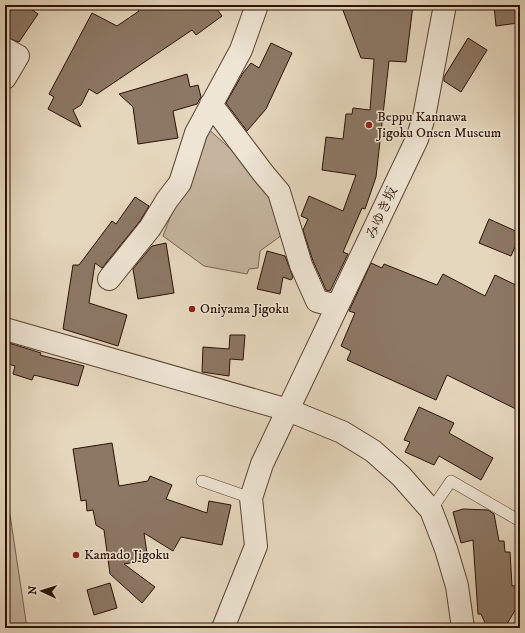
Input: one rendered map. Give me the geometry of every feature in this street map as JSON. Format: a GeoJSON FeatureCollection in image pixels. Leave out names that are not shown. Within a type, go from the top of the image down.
{"type":"FeatureCollection","features":[{"type":"Feature","properties":{"kind":"street"},"geometry":{"type":"LineString","coordinates":[[109,279],[150,228],[167,200],[180,183],[196,132],[241,50],[257,5]]}},
{"type":"Feature","properties":{"kind":"street","name":"みゆき坂"},"geometry":{"type":"LineString","coordinates":[[252,498],[262,464],[417,139],[424,117],[445,5]]}},
{"type":"Feature","properties":{"kind":"street"},"geometry":{"type":"LineString","coordinates":[[5,49],[18,56],[5,78]]}},
{"type":"Feature","properties":{"kind":"street"},"geometry":{"type":"LineString","coordinates":[[211,104],[262,173],[279,192],[301,264],[317,302],[337,306]]}},
{"type":"Feature","properties":{"kind":"street"},"geometry":{"type":"LineString","coordinates":[[5,328],[288,410],[342,432],[373,451],[401,476],[431,510],[446,549],[457,586],[463,628]]}},
{"type":"Feature","properties":{"kind":"street"},"geometry":{"type":"LineString","coordinates":[[224,628],[256,546],[252,498]]}},
{"type":"Feature","properties":{"kind":"lane"},"geometry":{"type":"LineString","coordinates":[[202,481],[252,498]]}},
{"type":"Feature","properties":{"kind":"lane"},"geometry":{"type":"LineString","coordinates":[[431,510],[450,481],[520,521]]}},
{"type":"Feature","properties":{"kind":"shaded area"},"geometry":{"type":"Polygon","coordinates":[[[205,126],[246,163],[275,206],[282,235],[260,251],[258,268],[249,269],[247,274],[204,266],[163,236],[205,126]]]}},
{"type":"Feature","properties":{"kind":"shaded area"},"geometry":{"type":"Polygon","coordinates":[[[6,488],[27,628],[5,628],[6,488]]]}},
{"type":"Feature","properties":{"kind":"building"},"geometry":{"type":"Polygon","coordinates":[[[9,5],[25,5],[38,14],[19,42],[5,37],[5,11],[9,5]]]}},
{"type":"Feature","properties":{"kind":"building"},"geometry":{"type":"Polygon","coordinates":[[[135,5],[214,5],[222,16],[196,35],[192,30],[97,94],[89,89],[81,105],[73,110],[81,127],[48,109],[54,97],[49,94],[92,13],[117,26],[139,11],[135,5]]]}},
{"type":"Feature","properties":{"kind":"building"},"geometry":{"type":"Polygon","coordinates":[[[341,5],[413,5],[406,62],[389,61],[376,177],[365,209],[362,208],[343,252],[348,254],[330,291],[326,290],[313,261],[303,230],[308,219],[301,216],[309,196],[343,211],[356,175],[322,170],[326,137],[343,139],[346,114],[352,114],[353,108],[370,110],[374,59],[361,58],[341,5]]]}},
{"type":"Feature","properties":{"kind":"building"},"geometry":{"type":"Polygon","coordinates":[[[494,5],[516,5],[518,23],[496,26],[494,5]]]}},
{"type":"Feature","properties":{"kind":"building"},"geometry":{"type":"Polygon","coordinates":[[[468,38],[487,50],[461,92],[444,81],[444,77],[468,38]]]}},
{"type":"Feature","properties":{"kind":"building"},"geometry":{"type":"Polygon","coordinates":[[[271,43],[292,53],[266,109],[247,131],[226,103],[243,73],[251,63],[259,68],[271,43]]]}},
{"type":"Feature","properties":{"kind":"building"},"geometry":{"type":"Polygon","coordinates":[[[187,74],[190,87],[198,85],[201,97],[197,104],[173,111],[178,138],[138,144],[133,107],[119,94],[187,74]]]}},
{"type":"Feature","properties":{"kind":"building"},"geometry":{"type":"Polygon","coordinates":[[[135,197],[149,206],[140,221],[102,268],[95,263],[89,303],[127,315],[118,346],[63,329],[73,265],[79,265],[112,221],[116,224],[135,197]]]}},
{"type":"Feature","properties":{"kind":"building"},"geometry":{"type":"Polygon","coordinates":[[[489,219],[520,233],[520,249],[515,247],[511,256],[479,243],[489,219]]]}},
{"type":"Feature","properties":{"kind":"building"},"geometry":{"type":"Polygon","coordinates":[[[166,243],[174,293],[138,299],[133,269],[152,246],[166,243]]]}},
{"type":"Feature","properties":{"kind":"building"},"geometry":{"type":"Polygon","coordinates":[[[267,251],[285,256],[293,277],[291,280],[283,277],[280,294],[257,289],[267,251]]]}},
{"type":"Feature","properties":{"kind":"building"},"geometry":{"type":"Polygon","coordinates":[[[371,263],[382,268],[384,264],[437,285],[443,274],[485,296],[495,275],[520,287],[520,411],[447,375],[436,400],[347,360],[351,351],[341,346],[355,313],[349,311],[371,263]]]}},
{"type":"Feature","properties":{"kind":"building"},"geometry":{"type":"Polygon","coordinates":[[[230,335],[245,335],[243,360],[230,359],[229,376],[202,372],[203,347],[229,349],[230,335]]]}},
{"type":"Feature","properties":{"kind":"building"},"geometry":{"type":"Polygon","coordinates":[[[9,343],[41,353],[40,355],[84,366],[78,386],[34,375],[32,380],[13,374],[15,366],[5,363],[5,354],[9,343]]]}},
{"type":"Feature","properties":{"kind":"building"},"geometry":{"type":"Polygon","coordinates":[[[419,407],[454,423],[449,433],[493,458],[481,480],[439,456],[434,465],[405,452],[410,442],[404,440],[419,407]]]}},
{"type":"Feature","properties":{"kind":"building"},"geometry":{"type":"Polygon","coordinates":[[[112,443],[119,486],[148,481],[150,476],[172,485],[166,499],[207,513],[209,501],[231,505],[222,545],[181,537],[173,551],[144,533],[148,560],[124,564],[155,587],[142,603],[110,574],[104,530],[96,525],[93,510],[87,511],[86,500],[81,501],[73,449],[112,443]]]}},
{"type":"Feature","properties":{"kind":"building"},"geometry":{"type":"Polygon","coordinates":[[[463,509],[488,510],[494,514],[499,541],[504,541],[505,552],[510,552],[512,586],[520,585],[520,603],[517,603],[517,607],[507,624],[496,626],[486,625],[481,614],[478,614],[473,540],[461,543],[453,512],[463,509]]]}},
{"type":"Feature","properties":{"kind":"building"},"geometry":{"type":"Polygon","coordinates":[[[110,583],[117,608],[94,615],[87,590],[110,583]]]}},
{"type":"Feature","properties":{"kind":"place","name":"Beppu Kannawa Jigoku Onsen Museum"},"geometry":{"type":"Point","coordinates":[369,125]}},
{"type":"Feature","properties":{"kind":"place","name":"Oniyama Jigoku"},"geometry":{"type":"Point","coordinates":[192,309]}},
{"type":"Feature","properties":{"kind":"place","name":"Kamado Jigoku"},"geometry":{"type":"Point","coordinates":[76,555]}}]}
